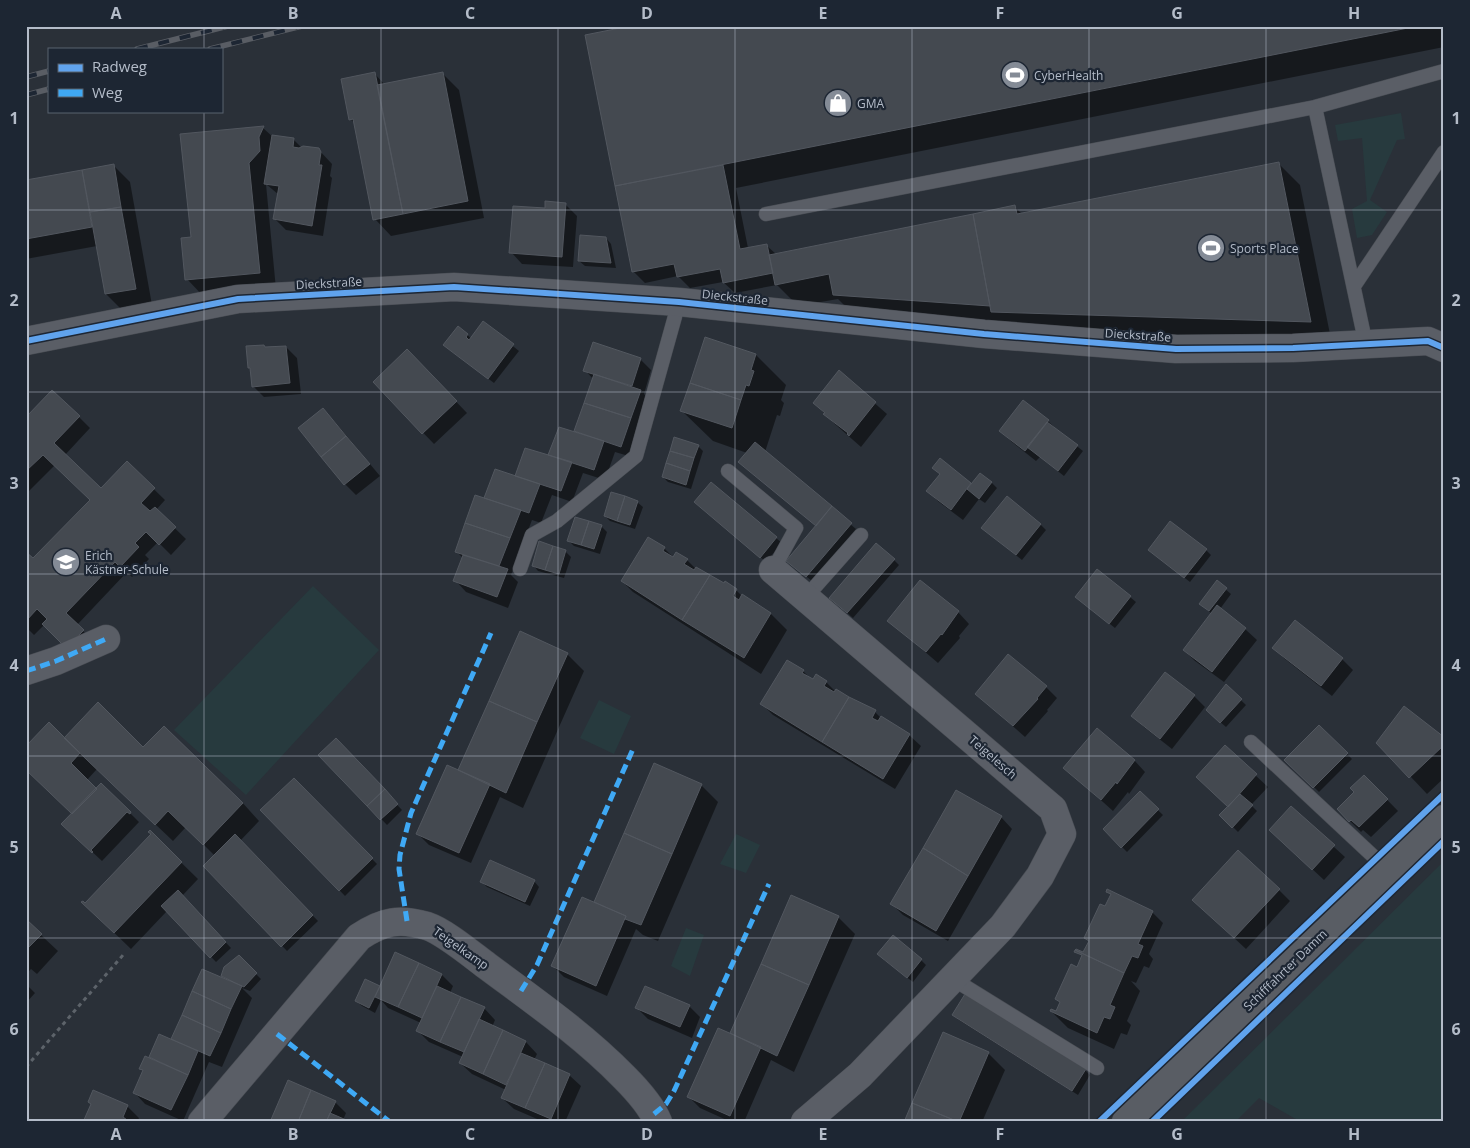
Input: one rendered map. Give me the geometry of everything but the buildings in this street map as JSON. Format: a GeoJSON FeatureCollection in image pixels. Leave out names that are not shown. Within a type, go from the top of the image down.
{"type":"FeatureCollection","features":[{"type":"Feature","properties":{"kind":"main road","name":"Schifffahrter Damm"},"geometry":{"type":"LineString","coordinates":[[1126,1122],[1444,819]]}},
{"type":"Feature","properties":{"kind":"street","name":"Dieckstraße"},"geometry":{"type":"LineString","coordinates":[[26,341],[238,299],[454,287],[679,302],[984,334],[1176,349],[1293,348],[1428,341],[1444,348]]}},
{"type":"Feature","properties":{"kind":"street","name":"Teigelesch"},"geometry":{"type":"LineString","coordinates":[[773,570],[1053,809],[1062,834],[1040,876],[1003,926],[860,1075],[805,1122]]}},
{"type":"Feature","properties":{"kind":"street"},"geometry":{"type":"LineString","coordinates":[[26,671],[56,661],[106,639]]}},
{"type":"Feature","properties":{"kind":"street","name":"Teigelkamp"},"geometry":{"type":"LineString","coordinates":[[202,1122],[359,937],[389,922],[407,921],[430,927],[452,940],[544,1008],[608,1060],[638,1091],[658,1122]]}},
{"type":"Feature","properties":{"kind":"lane"},"geometry":{"type":"LineString","coordinates":[[766,214],[1316,107],[1444,72]]}},
{"type":"Feature","properties":{"kind":"lane"},"geometry":{"type":"LineString","coordinates":[[1316,107],[1366,345]]}},
{"type":"Feature","properties":{"kind":"lane"},"geometry":{"type":"LineString","coordinates":[[1354,286],[1444,152]]}},
{"type":"Feature","properties":{"kind":"lane"},"geometry":{"type":"LineString","coordinates":[[520,569],[532,535],[556,520],[636,456],[679,302]]}},
{"type":"Feature","properties":{"kind":"lane"},"geometry":{"type":"LineString","coordinates":[[728,471],[796,528],[773,570]]}},
{"type":"Feature","properties":{"kind":"lane"},"geometry":{"type":"LineString","coordinates":[[806,597],[861,535]]}},
{"type":"Feature","properties":{"kind":"lane"},"geometry":{"type":"LineString","coordinates":[[1251,742],[1389,871]]}},
{"type":"Feature","properties":{"kind":"lane"},"geometry":{"type":"LineString","coordinates":[[953,979],[1097,1068]]}},
{"type":"Feature","properties":{"kind":"path"},"geometry":{"type":"LineString","coordinates":[[26,1067],[123,955]]}},
{"type":"Feature","properties":{"kind":"green space"},"geometry":{"type":"Polygon","coordinates":[[[1401,113],[1405,139],[1397,140],[1370,200],[1387,212],[1372,235],[1357,238],[1352,209],[1367,201],[1362,138],[1338,141],[1335,125],[1401,113]]]}},
{"type":"Feature","properties":{"kind":"green space"},"geometry":{"type":"Polygon","coordinates":[[[313,586],[379,650],[246,795],[174,730],[313,586]]]}},
{"type":"Feature","properties":{"kind":"green space"},"geometry":{"type":"Polygon","coordinates":[[[599,700],[631,716],[614,754],[580,738],[599,700]]]}},
{"type":"Feature","properties":{"kind":"green space"},"geometry":{"type":"Polygon","coordinates":[[[736,834],[760,845],[746,873],[720,864],[736,834]]]}},
{"type":"Feature","properties":{"kind":"green space"},"geometry":{"type":"Polygon","coordinates":[[[1444,861],[1444,1122],[1301,1122],[1259,1098],[1235,1122],[1181,1122],[1444,861]]]}},
{"type":"Feature","properties":{"kind":"green space"},"geometry":{"type":"Polygon","coordinates":[[[686,928],[704,935],[690,976],[671,966],[686,928]]]}},
{"type":"Feature","properties":{"kind":"railway"},"geometry":{"type":"LineString","coordinates":[[141,48],[228,26]]}},
{"type":"Feature","properties":{"kind":"railway"},"geometry":{"type":"LineString","coordinates":[[214,48],[302,26]]}},
{"type":"Feature","properties":{"kind":"railway"},"geometry":{"type":"LineString","coordinates":[[26,77],[48,71]]}},
{"type":"Feature","properties":{"kind":"railway"},"geometry":{"type":"LineString","coordinates":[[26,95],[48,89]]}},
{"type":"Feature","properties":{"kind":"marked path"},"geometry":{"type":"LineString","coordinates":[[407,921],[399,869],[400,855],[411,813],[491,633]]}},
{"type":"Feature","properties":{"kind":"marked path"},"geometry":{"type":"LineString","coordinates":[[26,671],[56,661],[106,639]]}},
{"type":"Feature","properties":{"kind":"marked path"},"geometry":{"type":"LineString","coordinates":[[521,991],[537,965],[633,749]]}},
{"type":"Feature","properties":{"kind":"marked path"},"geometry":{"type":"LineString","coordinates":[[654,1114],[666,1104],[674,1091],[769,884]]}},
{"type":"Feature","properties":{"kind":"marked path"},"geometry":{"type":"LineString","coordinates":[[277,1034],[390,1122]]}},
{"type":"Feature","properties":{"kind":"cycle path"},"geometry":{"type":"LineString","coordinates":[[26,341],[238,299],[454,287],[679,302],[984,334],[1176,349],[1293,348],[1428,341],[1444,348]]}},
{"type":"Feature","properties":{"kind":"cycle path"},"geometry":{"type":"LineString","coordinates":[[1099,1122],[1444,794]]}},
{"type":"Feature","properties":{"kind":"cycle path"},"geometry":{"type":"LineString","coordinates":[[1152,1122],[1444,841]]}},
{"type":"Feature","properties":{"kind":"place","name":"CyberHealth"},"geometry":{"type":"Point","coordinates":[1015,75]}},
{"type":"Feature","properties":{"kind":"place","name":"GMA"},"geometry":{"type":"Point","coordinates":[838,103]}},
{"type":"Feature","properties":{"kind":"place","name":"Sports Place"},"geometry":{"type":"Point","coordinates":[1211,248]}},
{"type":"Feature","properties":{"kind":"place","name":"Erich Kästner-Schule"},"geometry":{"type":"Point","coordinates":[66,562]}}]}
